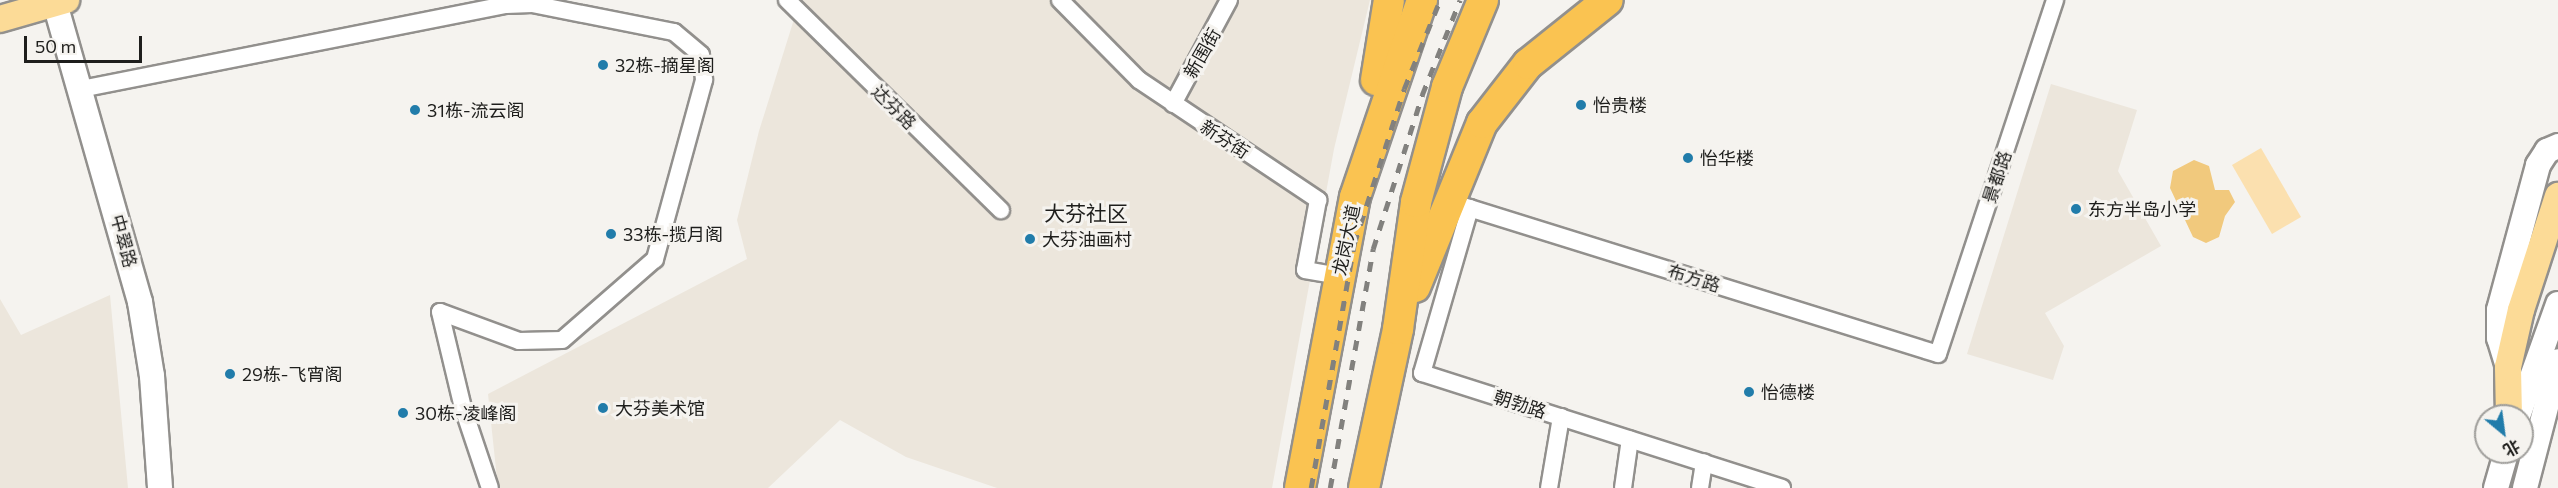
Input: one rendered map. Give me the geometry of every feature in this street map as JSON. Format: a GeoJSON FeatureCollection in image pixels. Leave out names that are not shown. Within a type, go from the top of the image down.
{"type":"FeatureCollection","features":[{"type":"Feature","properties":{"kind":"highway"},"geometry":{"type":"LineString","coordinates":[[1360,181],[1389,0]]}},
{"type":"Feature","properties":{"kind":"highway"},"geometry":{"type":"LineString","coordinates":[[1407,36],[1413,0]]}},
{"type":"Feature","properties":{"kind":"highway","name":"龙岗大道"},"geometry":{"type":"LineString","coordinates":[[1300,488],[1338,276],[1360,181],[1407,36],[1422,0]]}},
{"type":"Feature","properties":{"kind":"highway"},"geometry":{"type":"LineString","coordinates":[[1364,488],[1398,329],[1416,202],[1448,87],[1483,0]]}},
{"type":"Feature","properties":{"kind":"highway"},"geometry":{"type":"LineString","coordinates":[[1398,329],[1460,205],[1482,123],[1528,64],[1608,0]]}},
{"type":"Feature","properties":{"kind":"main road"},"geometry":{"type":"LineString","coordinates":[[0,19],[59,1]]}},
{"type":"Feature","properties":{"kind":"main road","name":"中翠路"},"geometry":{"type":"LineString","coordinates":[[59,1],[140,302],[152,376],[160,488]]}},
{"type":"Feature","properties":{"kind":"main road"},"geometry":{"type":"LineString","coordinates":[[2508,367],[2499,338],[2499,310],[2538,165],[2547,151],[2558,146]]}},
{"type":"Feature","properties":{"kind":"main road"},"geometry":{"type":"LineString","coordinates":[[2509,404],[2508,367],[2536,255],[2558,196]]}},
{"type":"Feature","properties":{"kind":"main road"},"geometry":{"type":"LineString","coordinates":[[2506,285],[2536,255]]}},
{"type":"Feature","properties":{"kind":"main road"},"geometry":{"type":"LineString","coordinates":[[2522,404],[2558,304]]}},
{"type":"Feature","properties":{"kind":"main road"},"geometry":{"type":"LineString","coordinates":[[2525,488],[2558,361]]}},
{"type":"Feature","properties":{"kind":"main road"},"geometry":{"type":"LineString","coordinates":[[2496,488],[2503,464]]}},
{"type":"Feature","properties":{"kind":"street","name":"新芬街"},"geometry":{"type":"LineString","coordinates":[[1060,0],[1139,80],[1318,200],[1305,270],[1338,276]]}},
{"type":"Feature","properties":{"kind":"street","name":"新围街"},"geometry":{"type":"LineString","coordinates":[[1173,104],[1229,0]]}},
{"type":"Feature","properties":{"kind":"street","name":"景都路"},"geometry":{"type":"LineString","coordinates":[[1938,354],[2055,0]]}},
{"type":"Feature","properties":{"kind":"street","name":"达芬路"},"geometry":{"type":"LineString","coordinates":[[788,1],[1001,210]]}},
{"type":"Feature","properties":{"kind":"street"},"geometry":{"type":"LineString","coordinates":[[81,89],[524,4],[674,32],[701,55],[704,80],[655,259],[562,340],[519,341],[440,312],[463,408],[490,488]]}},
{"type":"Feature","properties":{"kind":"street","name":"布方路"},"geometry":{"type":"LineString","coordinates":[[1460,205],[1938,354]]}},
{"type":"Feature","properties":{"kind":"street","name":"朝勃路"},"geometry":{"type":"LineString","coordinates":[[1460,205],[1422,373],[1782,488]]}},
{"type":"Feature","properties":{"kind":"street"},"geometry":{"type":"LineString","coordinates":[[1549,488],[1561,417]]}},
{"type":"Feature","properties":{"kind":"street"},"geometry":{"type":"LineString","coordinates":[[1623,488],[1630,439]]}},
{"type":"Feature","properties":{"kind":"street"},"geometry":{"type":"LineString","coordinates":[[1700,488],[1704,462]]}},
{"type":"Feature","properties":{"kind":"shaded area","name":"大芬油画村"},"geometry":{"type":"Polygon","coordinates":[[[800,0],[1370,0],[1334,149],[1272,488],[997,488],[906,457],[840,420],[768,488],[498,488],[488,394],[747,259],[737,220],[759,131],[800,0]]]}},
{"type":"Feature","properties":{"kind":"shaded area","name":"东方半岛小学"},"geometry":{"type":"Polygon","coordinates":[[[2051,84],[2137,110],[2118,171],[2161,246],[2045,313],[2064,346],[2053,380],[1967,354],[2051,84]]]}},
{"type":"Feature","properties":{"kind":"shaded area"},"geometry":{"type":"Polygon","coordinates":[[[2261,148],[2301,217],[2272,234],[2232,165],[2261,148]]]}},
{"type":"Feature","properties":{"kind":"shaded area"},"geometry":{"type":"Polygon","coordinates":[[[2194,160],[2209,166],[2215,190],[2229,190],[2235,202],[2225,216],[2219,237],[2206,243],[2193,237],[2170,188],[2173,171],[2194,160]]]}},
{"type":"Feature","properties":{"kind":"shaded area"},"geometry":{"type":"Polygon","coordinates":[[[110,295],[128,488],[0,488],[0,299],[21,335],[110,295]]]}},
{"type":"Feature","properties":{"kind":"railway"},"geometry":{"type":"LineString","coordinates":[[1311,488],[1354,244],[1404,89],[1440,0]]}},
{"type":"Feature","properties":{"kind":"railway"},"geometry":{"type":"LineString","coordinates":[[1330,488],[1373,249],[1422,95],[1460,0]]}},
{"type":"Feature","properties":{"kind":"place","name":"32栋-摘星阁"},"geometry":{"type":"Point","coordinates":[603,65]}},
{"type":"Feature","properties":{"kind":"place","name":"怡贵楼"},"geometry":{"type":"Point","coordinates":[1581,105]}},
{"type":"Feature","properties":{"kind":"place","name":"31栋-流云阁"},"geometry":{"type":"Point","coordinates":[415,110]}},
{"type":"Feature","properties":{"kind":"place","name":"怡华楼"},"geometry":{"type":"Point","coordinates":[1688,158]}},
{"type":"Feature","properties":{"kind":"place","name":"东方半岛小学"},"geometry":{"type":"Point","coordinates":[2076,209]}},
{"type":"Feature","properties":{"kind":"place","name":"33栋-揽月阁"},"geometry":{"type":"Point","coordinates":[611,234]}},
{"type":"Feature","properties":{"kind":"place","name":"大芬油画村"},"geometry":{"type":"Point","coordinates":[1030,239]}},
{"type":"Feature","properties":{"kind":"place","name":"29栋-飞宵阁"},"geometry":{"type":"Point","coordinates":[230,374]}},
{"type":"Feature","properties":{"kind":"place","name":"怡德楼"},"geometry":{"type":"Point","coordinates":[1749,392]}},
{"type":"Feature","properties":{"kind":"place","name":"大芬美术馆"},"geometry":{"type":"Point","coordinates":[603,408]}},
{"type":"Feature","properties":{"kind":"place","name":"30栋-凌峰阁"},"geometry":{"type":"Point","coordinates":[403,413]}},
{"type":"Feature","properties":{"kind":"district","name":"大芬社区"},"geometry":{"type":"Point","coordinates":[1086,213]}}]}
